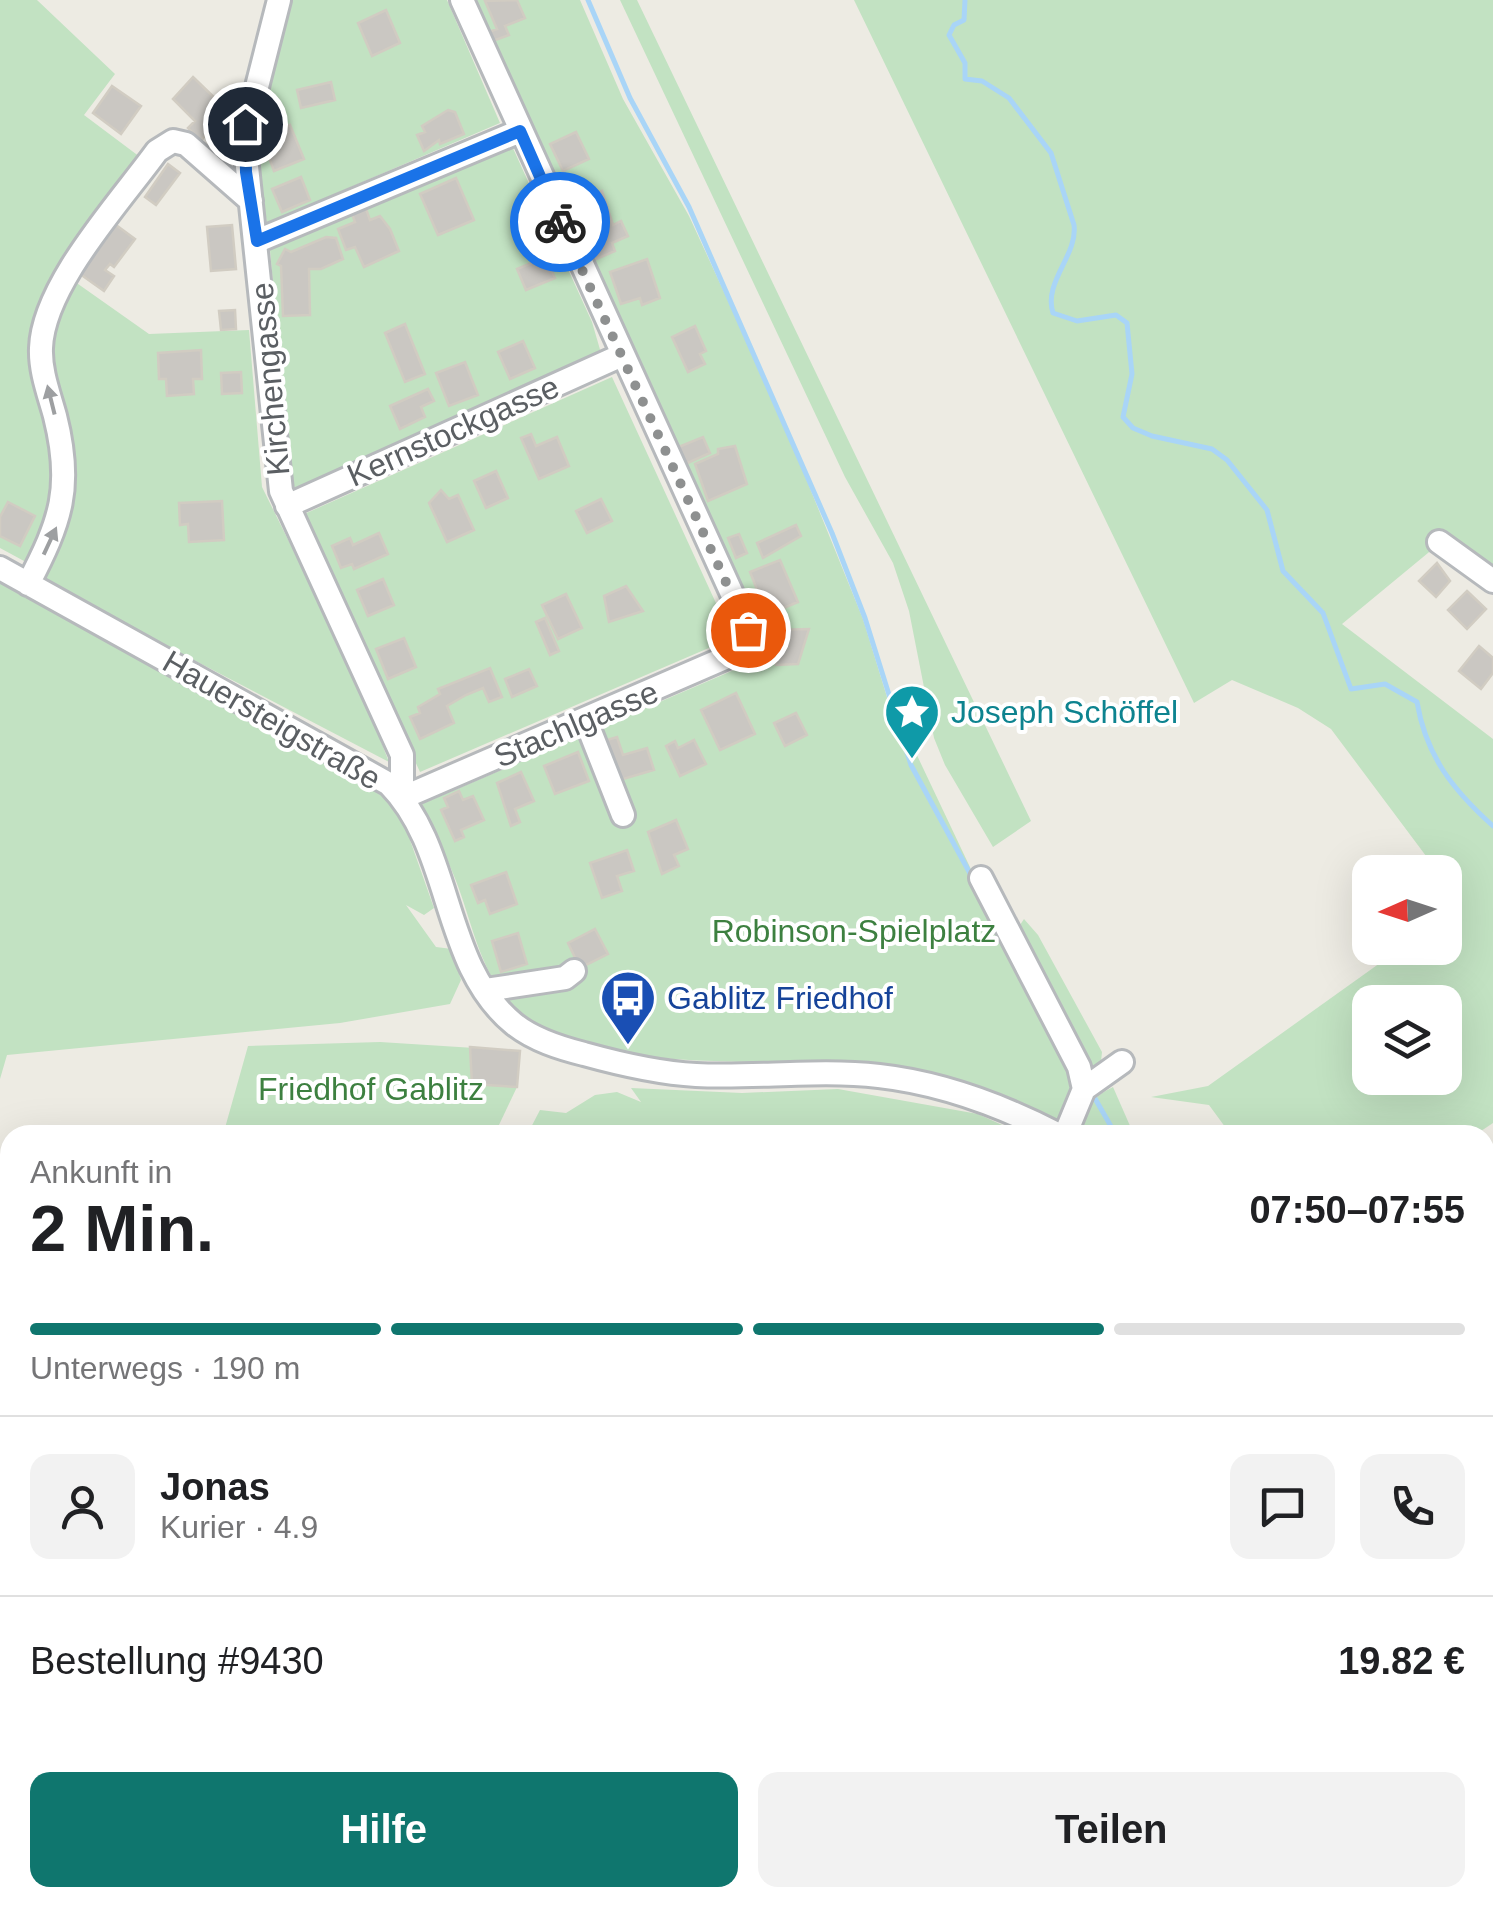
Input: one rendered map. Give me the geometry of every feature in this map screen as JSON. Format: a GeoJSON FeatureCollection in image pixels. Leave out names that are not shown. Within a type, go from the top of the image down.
{"type":"FeatureCollection","features":[{"type":"Feature","properties":{"kind":"street","name":"Kirchengasse"},"geometry":{"type":"LineString","coordinates":[[279,0],[245,124],[281,491],[402,755],[402,798]]}},
{"type":"Feature","properties":{"kind":"street"},"geometry":{"type":"LineString","coordinates":[[462,0],[620,356]]}},
{"type":"Feature","properties":{"kind":"street"},"geometry":{"type":"LineString","coordinates":[[257,241],[520,131]]}},
{"type":"Feature","properties":{"kind":"street"},"geometry":{"type":"LineString","coordinates":[[28,584],[58,523],[64,496],[65,454],[41,348],[48,311],[68,276],[157,151],[173,141],[186,144],[251,201]]}},
{"type":"Feature","properties":{"kind":"street","name":"Kernstockgasse"},"geometry":{"type":"LineString","coordinates":[[287,506],[620,356]]}},
{"type":"Feature","properties":{"kind":"street","name":"Stachlgasse"},"geometry":{"type":"LineString","coordinates":[[402,798],[726,658],[746,643],[748,630],[620,356]]}},
{"type":"Feature","properties":{"kind":"street"},"geometry":{"type":"LineString","coordinates":[[1439,542],[1493,581]]}},
{"type":"Feature","properties":{"kind":"street","name":"Hauersteigstraße"},"geometry":{"type":"LineString","coordinates":[[0,568],[368,768],[402,798],[432,852],[472,970],[514,1024],[552,1044],[589,1056],[673,1073],[898,1079],[982,1101],[1038,1125]]}},
{"type":"Feature","properties":{"kind":"street"},"geometry":{"type":"LineString","coordinates":[[586,721],[623,815]]}},
{"type":"Feature","properties":{"kind":"street"},"geometry":{"type":"LineString","coordinates":[[981,878],[1060,1025],[1084,1089]]}},
{"type":"Feature","properties":{"kind":"street"},"geometry":{"type":"LineString","coordinates":[[486,990],[565,978],[574,971]]}},
{"type":"Feature","properties":{"kind":"street"},"geometry":{"type":"LineString","coordinates":[[1067,1125],[1084,1089],[1122,1062]]}},
{"type":"Feature","properties":{"kind":"green space"},"geometry":{"type":"Polygon","coordinates":[[[0,0],[37,0],[115,74],[84,115],[140,157],[48,284],[36,317],[55,489],[35,558],[24,561],[0,548],[0,0]]]}},
{"type":"Feature","properties":{"kind":"green space"},"geometry":{"type":"Polygon","coordinates":[[[289,0],[447,0],[500,123],[267,223],[252,135],[289,0]]]}},
{"type":"Feature","properties":{"kind":"green space","name":"Robinson-Spielplatz"},"geometry":{"type":"Polygon","coordinates":[[[475,0],[580,0],[623,99],[689,216],[777,407],[863,619],[903,749],[914,749],[987,903],[1055,1025],[1075,1087],[1060,1125],[988,1091],[912,1068],[866,1063],[698,1060],[642,1056],[589,1046],[544,1027],[507,999],[489,972],[452,871],[422,804],[734,670],[755,646],[653,393],[475,0]]]}},
{"type":"Feature","properties":{"kind":"green space"},"geometry":{"type":"Polygon","coordinates":[[[620,0],[637,0],[1031,821],[993,847],[945,765],[934,738],[909,611],[893,563],[845,477],[620,0]]]}},
{"type":"Feature","properties":{"kind":"green space"},"geometry":{"type":"Polygon","coordinates":[[[854,0],[1493,0],[1493,569],[1434,548],[1342,624],[1493,739],[1490,1125],[1224,1125],[1209,1105],[1151,1097],[1208,1086],[1377,965],[1462,965],[1462,855],[1425,855],[1331,729],[1298,708],[1232,680],[1194,703],[854,0]]]}},
{"type":"Feature","properties":{"kind":"green space"},"geometry":{"type":"Polygon","coordinates":[[[512,146],[592,322],[601,353],[292,493],[270,250],[512,146]]]}},
{"type":"Feature","properties":{"kind":"green space"},"geometry":{"type":"Polygon","coordinates":[[[71,279],[149,334],[249,330],[262,487],[354,673],[389,762],[44,582],[66,526],[48,345],[71,279]]]}},
{"type":"Feature","properties":{"kind":"green space"},"geometry":{"type":"Polygon","coordinates":[[[612,377],[732,638],[420,772],[302,515],[612,377]]]}},
{"type":"Feature","properties":{"kind":"green space"},"geometry":{"type":"Polygon","coordinates":[[[0,583],[358,773],[398,806],[434,908],[424,915],[406,905],[436,947],[452,949],[461,980],[450,1004],[340,1023],[7,1055],[0,1079],[0,583]]]}},
{"type":"Feature","properties":{"kind":"green space"},"geometry":{"type":"Polygon","coordinates":[[[1024,919],[1038,935],[1102,1052],[1100,1071],[1088,1075],[1016,931],[1024,919]]]}},
{"type":"Feature","properties":{"kind":"green space","name":"Friedhof Gablitz"},"geometry":{"type":"Polygon","coordinates":[[[380,1042],[520,1051],[517,1087],[499,1125],[226,1125],[248,1046],[380,1042]]]}},
{"type":"Feature","properties":{"kind":"green space"},"geometry":{"type":"Polygon","coordinates":[[[1113,1087],[1130,1125],[1082,1125],[1086,1110],[1113,1087]]]}},
{"type":"Feature","properties":{"kind":"green space"},"geometry":{"type":"Polygon","coordinates":[[[631,1088],[742,1093],[838,1089],[978,1114],[1002,1125],[532,1125],[540,1110],[566,1113],[595,1095],[617,1092],[641,1102],[631,1088]]]}},
{"type":"Feature","properties":{"kind":"building"},"geometry":{"type":"Polygon","coordinates":[[[517,0],[525,18],[505,26],[509,35],[493,41],[489,32],[497,29],[485,1],[517,0]]]}},
{"type":"Feature","properties":{"kind":"building"},"geometry":{"type":"Polygon","coordinates":[[[386,10],[400,43],[372,56],[358,23],[386,10]]]}},
{"type":"Feature","properties":{"kind":"building"},"geometry":{"type":"Polygon","coordinates":[[[193,77],[225,108],[201,141],[188,128],[195,121],[173,99],[193,77]]]}},
{"type":"Feature","properties":{"kind":"building"},"geometry":{"type":"Polygon","coordinates":[[[331,82],[335,100],[301,108],[297,90],[331,82]]]}},
{"type":"Feature","properties":{"kind":"building"},"geometry":{"type":"Polygon","coordinates":[[[112,86],[141,106],[121,134],[93,113],[112,86]]]}},
{"type":"Feature","properties":{"kind":"building"},"geometry":{"type":"Polygon","coordinates":[[[448,110],[455,112],[464,134],[440,144],[439,140],[424,151],[417,135],[425,132],[422,126],[448,110]]]}},
{"type":"Feature","properties":{"kind":"building"},"geometry":{"type":"Polygon","coordinates":[[[290,125],[304,159],[274,171],[266,150],[273,147],[268,134],[290,125]]]}},
{"type":"Feature","properties":{"kind":"building"},"geometry":{"type":"Polygon","coordinates":[[[576,132],[589,159],[563,171],[550,144],[576,132]]]}},
{"type":"Feature","properties":{"kind":"building"},"geometry":{"type":"Polygon","coordinates":[[[168,164],[180,173],[156,205],[145,197],[168,164]]]}},
{"type":"Feature","properties":{"kind":"building"},"geometry":{"type":"Polygon","coordinates":[[[301,177],[310,200],[282,212],[272,189],[301,177]]]}},
{"type":"Feature","properties":{"kind":"building"},"geometry":{"type":"Polygon","coordinates":[[[456,178],[474,220],[438,235],[420,194],[456,178]]]}},
{"type":"Feature","properties":{"kind":"building"},"geometry":{"type":"Polygon","coordinates":[[[602,191],[613,225],[621,221],[628,236],[612,243],[615,251],[594,260],[585,240],[593,237],[586,221],[590,219],[577,202],[602,191]]]}},
{"type":"Feature","properties":{"kind":"building"},"geometry":{"type":"Polygon","coordinates":[[[366,209],[370,220],[380,216],[399,251],[364,267],[355,247],[346,250],[338,229],[355,222],[352,214],[366,209]]]}},
{"type":"Feature","properties":{"kind":"building"},"geometry":{"type":"Polygon","coordinates":[[[116,225],[135,239],[114,267],[110,264],[105,270],[114,276],[104,291],[80,274],[116,225]]]}},
{"type":"Feature","properties":{"kind":"building"},"geometry":{"type":"Polygon","coordinates":[[[232,225],[236,269],[211,271],[207,227],[232,225]]]}},
{"type":"Feature","properties":{"kind":"building"},"geometry":{"type":"Polygon","coordinates":[[[326,237],[336,238],[343,259],[321,269],[309,269],[310,315],[283,316],[281,266],[277,264],[285,249],[291,252],[326,237]]]}},
{"type":"Feature","properties":{"kind":"building"},"geometry":{"type":"Polygon","coordinates":[[[546,257],[555,278],[526,290],[517,269],[546,257]]]}},
{"type":"Feature","properties":{"kind":"building"},"geometry":{"type":"Polygon","coordinates":[[[647,259],[660,298],[642,305],[640,298],[621,304],[610,272],[647,259]]]}},
{"type":"Feature","properties":{"kind":"building"},"geometry":{"type":"Polygon","coordinates":[[[235,310],[236,329],[221,330],[219,311],[235,310]]]}},
{"type":"Feature","properties":{"kind":"building"},"geometry":{"type":"Polygon","coordinates":[[[405,324],[425,374],[405,382],[385,333],[405,324]]]}},
{"type":"Feature","properties":{"kind":"building"},"geometry":{"type":"Polygon","coordinates":[[[695,326],[706,351],[700,354],[705,364],[688,372],[672,337],[695,326]]]}},
{"type":"Feature","properties":{"kind":"building"},"geometry":{"type":"Polygon","coordinates":[[[523,341],[535,368],[510,379],[498,352],[523,341]]]}},
{"type":"Feature","properties":{"kind":"building"},"geometry":{"type":"Polygon","coordinates":[[[201,350],[202,379],[193,379],[194,394],[167,396],[166,379],[159,379],[158,353],[201,350]]]}},
{"type":"Feature","properties":{"kind":"building"},"geometry":{"type":"Polygon","coordinates":[[[465,362],[478,395],[449,406],[436,373],[465,362]]]}},
{"type":"Feature","properties":{"kind":"building"},"geometry":{"type":"Polygon","coordinates":[[[241,372],[242,393],[222,394],[221,373],[241,372]]]}},
{"type":"Feature","properties":{"kind":"building"},"geometry":{"type":"Polygon","coordinates":[[[428,389],[434,401],[421,407],[425,417],[400,429],[390,406],[428,389]]]}},
{"type":"Feature","properties":{"kind":"building"},"geometry":{"type":"Polygon","coordinates":[[[531,434],[536,446],[557,437],[569,466],[539,479],[521,438],[531,434]]]}},
{"type":"Feature","properties":{"kind":"building"},"geometry":{"type":"Polygon","coordinates":[[[703,437],[710,453],[683,465],[676,448],[703,437]]]}},
{"type":"Feature","properties":{"kind":"building"},"geometry":{"type":"Polygon","coordinates":[[[735,446],[747,484],[708,501],[695,464],[718,454],[718,449],[735,446]]]}},
{"type":"Feature","properties":{"kind":"building"},"geometry":{"type":"Polygon","coordinates":[[[496,471],[508,498],[486,508],[474,481],[496,471]]]}},
{"type":"Feature","properties":{"kind":"building"},"geometry":{"type":"Polygon","coordinates":[[[441,490],[449,499],[458,495],[474,530],[447,542],[429,503],[441,490]]]}},
{"type":"Feature","properties":{"kind":"building"},"geometry":{"type":"Polygon","coordinates":[[[601,499],[612,521],[587,533],[576,511],[601,499]]]}},
{"type":"Feature","properties":{"kind":"building"},"geometry":{"type":"Polygon","coordinates":[[[222,501],[224,540],[189,542],[188,524],[180,525],[179,503],[222,501]]]}},
{"type":"Feature","properties":{"kind":"building"},"geometry":{"type":"Polygon","coordinates":[[[8,502],[35,516],[20,546],[0,536],[0,517],[8,502]]]}},
{"type":"Feature","properties":{"kind":"building"},"geometry":{"type":"Polygon","coordinates":[[[796,525],[801,536],[763,558],[757,543],[796,525]]]}},
{"type":"Feature","properties":{"kind":"building"},"geometry":{"type":"Polygon","coordinates":[[[379,533],[388,554],[354,569],[352,564],[341,568],[332,546],[350,538],[353,545],[379,533]]]}},
{"type":"Feature","properties":{"kind":"building"},"geometry":{"type":"Polygon","coordinates":[[[739,534],[747,553],[736,558],[728,538],[739,534]]]}},
{"type":"Feature","properties":{"kind":"building"},"geometry":{"type":"Polygon","coordinates":[[[780,560],[798,602],[767,615],[750,572],[780,560]]]}},
{"type":"Feature","properties":{"kind":"building"},"geometry":{"type":"Polygon","coordinates":[[[1437,563],[1450,581],[1436,597],[1419,581],[1437,563]]]}},
{"type":"Feature","properties":{"kind":"building"},"geometry":{"type":"Polygon","coordinates":[[[383,579],[394,605],[368,616],[357,590],[383,579]]]}},
{"type":"Feature","properties":{"kind":"building"},"geometry":{"type":"Polygon","coordinates":[[[626,586],[643,611],[609,622],[604,596],[626,586]]]}},
{"type":"Feature","properties":{"kind":"building"},"geometry":{"type":"Polygon","coordinates":[[[1467,591],[1486,609],[1467,629],[1448,610],[1467,591]]]}},
{"type":"Feature","properties":{"kind":"building"},"geometry":{"type":"Polygon","coordinates":[[[566,594],[582,628],[558,639],[542,605],[566,594]]]}},
{"type":"Feature","properties":{"kind":"building"},"geometry":{"type":"Polygon","coordinates":[[[545,618],[559,651],[550,655],[536,622],[545,618]]]}},
{"type":"Feature","properties":{"kind":"building"},"geometry":{"type":"Polygon","coordinates":[[[809,629],[798,664],[776,665],[774,630],[809,629]]]}},
{"type":"Feature","properties":{"kind":"building"},"geometry":{"type":"Polygon","coordinates":[[[404,638],[416,667],[388,679],[376,649],[404,638]]]}},
{"type":"Feature","properties":{"kind":"building"},"geometry":{"type":"Polygon","coordinates":[[[1479,646],[1493,658],[1493,673],[1481,689],[1459,671],[1479,646]]]}},
{"type":"Feature","properties":{"kind":"building"},"geometry":{"type":"Polygon","coordinates":[[[490,668],[502,697],[489,702],[483,688],[466,695],[447,706],[454,723],[420,739],[410,717],[420,713],[418,707],[440,694],[438,689],[490,668]]]}},
{"type":"Feature","properties":{"kind":"building"},"geometry":{"type":"Polygon","coordinates":[[[529,669],[537,686],[512,697],[505,679],[529,669]]]}},
{"type":"Feature","properties":{"kind":"building"},"geometry":{"type":"Polygon","coordinates":[[[736,693],[755,734],[720,750],[701,710],[736,693]]]}},
{"type":"Feature","properties":{"kind":"building"},"geometry":{"type":"Polygon","coordinates":[[[796,713],[807,735],[785,746],[774,723],[796,713]]]}},
{"type":"Feature","properties":{"kind":"building"},"geometry":{"type":"Polygon","coordinates":[[[617,737],[623,755],[647,748],[654,770],[613,782],[600,742],[617,737]]]}},
{"type":"Feature","properties":{"kind":"building"},"geometry":{"type":"Polygon","coordinates":[[[694,740],[706,764],[680,776],[666,746],[675,741],[678,748],[694,740]]]}},
{"type":"Feature","properties":{"kind":"building"},"geometry":{"type":"Polygon","coordinates":[[[578,752],[589,781],[555,794],[544,766],[578,752]]]}},
{"type":"Feature","properties":{"kind":"building"},"geometry":{"type":"Polygon","coordinates":[[[521,772],[534,801],[515,809],[520,822],[511,826],[497,783],[521,772]]]}},
{"type":"Feature","properties":{"kind":"building"},"geometry":{"type":"Polygon","coordinates":[[[459,791],[463,800],[473,796],[484,820],[461,830],[464,837],[455,841],[441,810],[448,807],[444,798],[459,791]]]}},
{"type":"Feature","properties":{"kind":"building"},"geometry":{"type":"Polygon","coordinates":[[[676,820],[688,849],[674,855],[679,866],[662,874],[648,832],[676,820]]]}},
{"type":"Feature","properties":{"kind":"building"},"geometry":{"type":"Polygon","coordinates":[[[627,850],[634,871],[617,876],[622,891],[602,898],[590,863],[627,850]]]}},
{"type":"Feature","properties":{"kind":"building"},"geometry":{"type":"Polygon","coordinates":[[[506,872],[517,904],[490,914],[485,900],[478,903],[471,885],[506,872]]]}},
{"type":"Feature","properties":{"kind":"building"},"geometry":{"type":"Polygon","coordinates":[[[595,929],[608,954],[580,968],[568,943],[595,929]]]}},
{"type":"Feature","properties":{"kind":"building"},"geometry":{"type":"Polygon","coordinates":[[[518,933],[527,964],[501,972],[492,941],[518,933]]]}},
{"type":"Feature","properties":{"kind":"building"},"geometry":{"type":"Polygon","coordinates":[[[470,1047],[520,1051],[517,1087],[472,1084],[470,1047]]]}},
{"type":"Feature","properties":{"kind":"waterway"},"geometry":{"type":"LineString","coordinates":[[588,0],[630,98],[689,207],[832,533],[865,618],[911,765],[973,879]]}},
{"type":"Feature","properties":{"kind":"waterway"},"geometry":{"type":"LineString","coordinates":[[965,0],[964,20],[954,25],[949,35],[965,63],[965,79],[982,81],[1009,98],[1051,153],[1074,225],[1071,247],[1053,290],[1053,313],[1077,321],[1116,315],[1127,323],[1132,374],[1123,417],[1133,428],[1152,436],[1212,449],[1227,460],[1267,510],[1283,571],[1323,613],[1351,689],[1385,684],[1417,702],[1427,739],[1443,771],[1493,826]]}},
{"type":"Feature","properties":{"kind":"waterway"},"geometry":{"type":"LineString","coordinates":[[1093,1095],[1110,1125]]}},
{"type":"Feature","properties":{"kind":"way so far"},"geometry":{"type":"LineString","coordinates":[[560,222],[748,630]]}},
{"type":"Feature","properties":{"kind":"place","name":"Joseph Schöffel"},"geometry":{"type":"Point","coordinates":[912,761]}},
{"type":"Feature","properties":{"kind":"place","name":"Gablitz Friedhof"},"geometry":{"type":"Point","coordinates":[628,1047]}},
{"type":"Feature","properties":{"kind":"route"},"geometry":{"type":"LineString","coordinates":[[245,124],[246,172],[257,241],[520,131],[560,222]]}}]}
